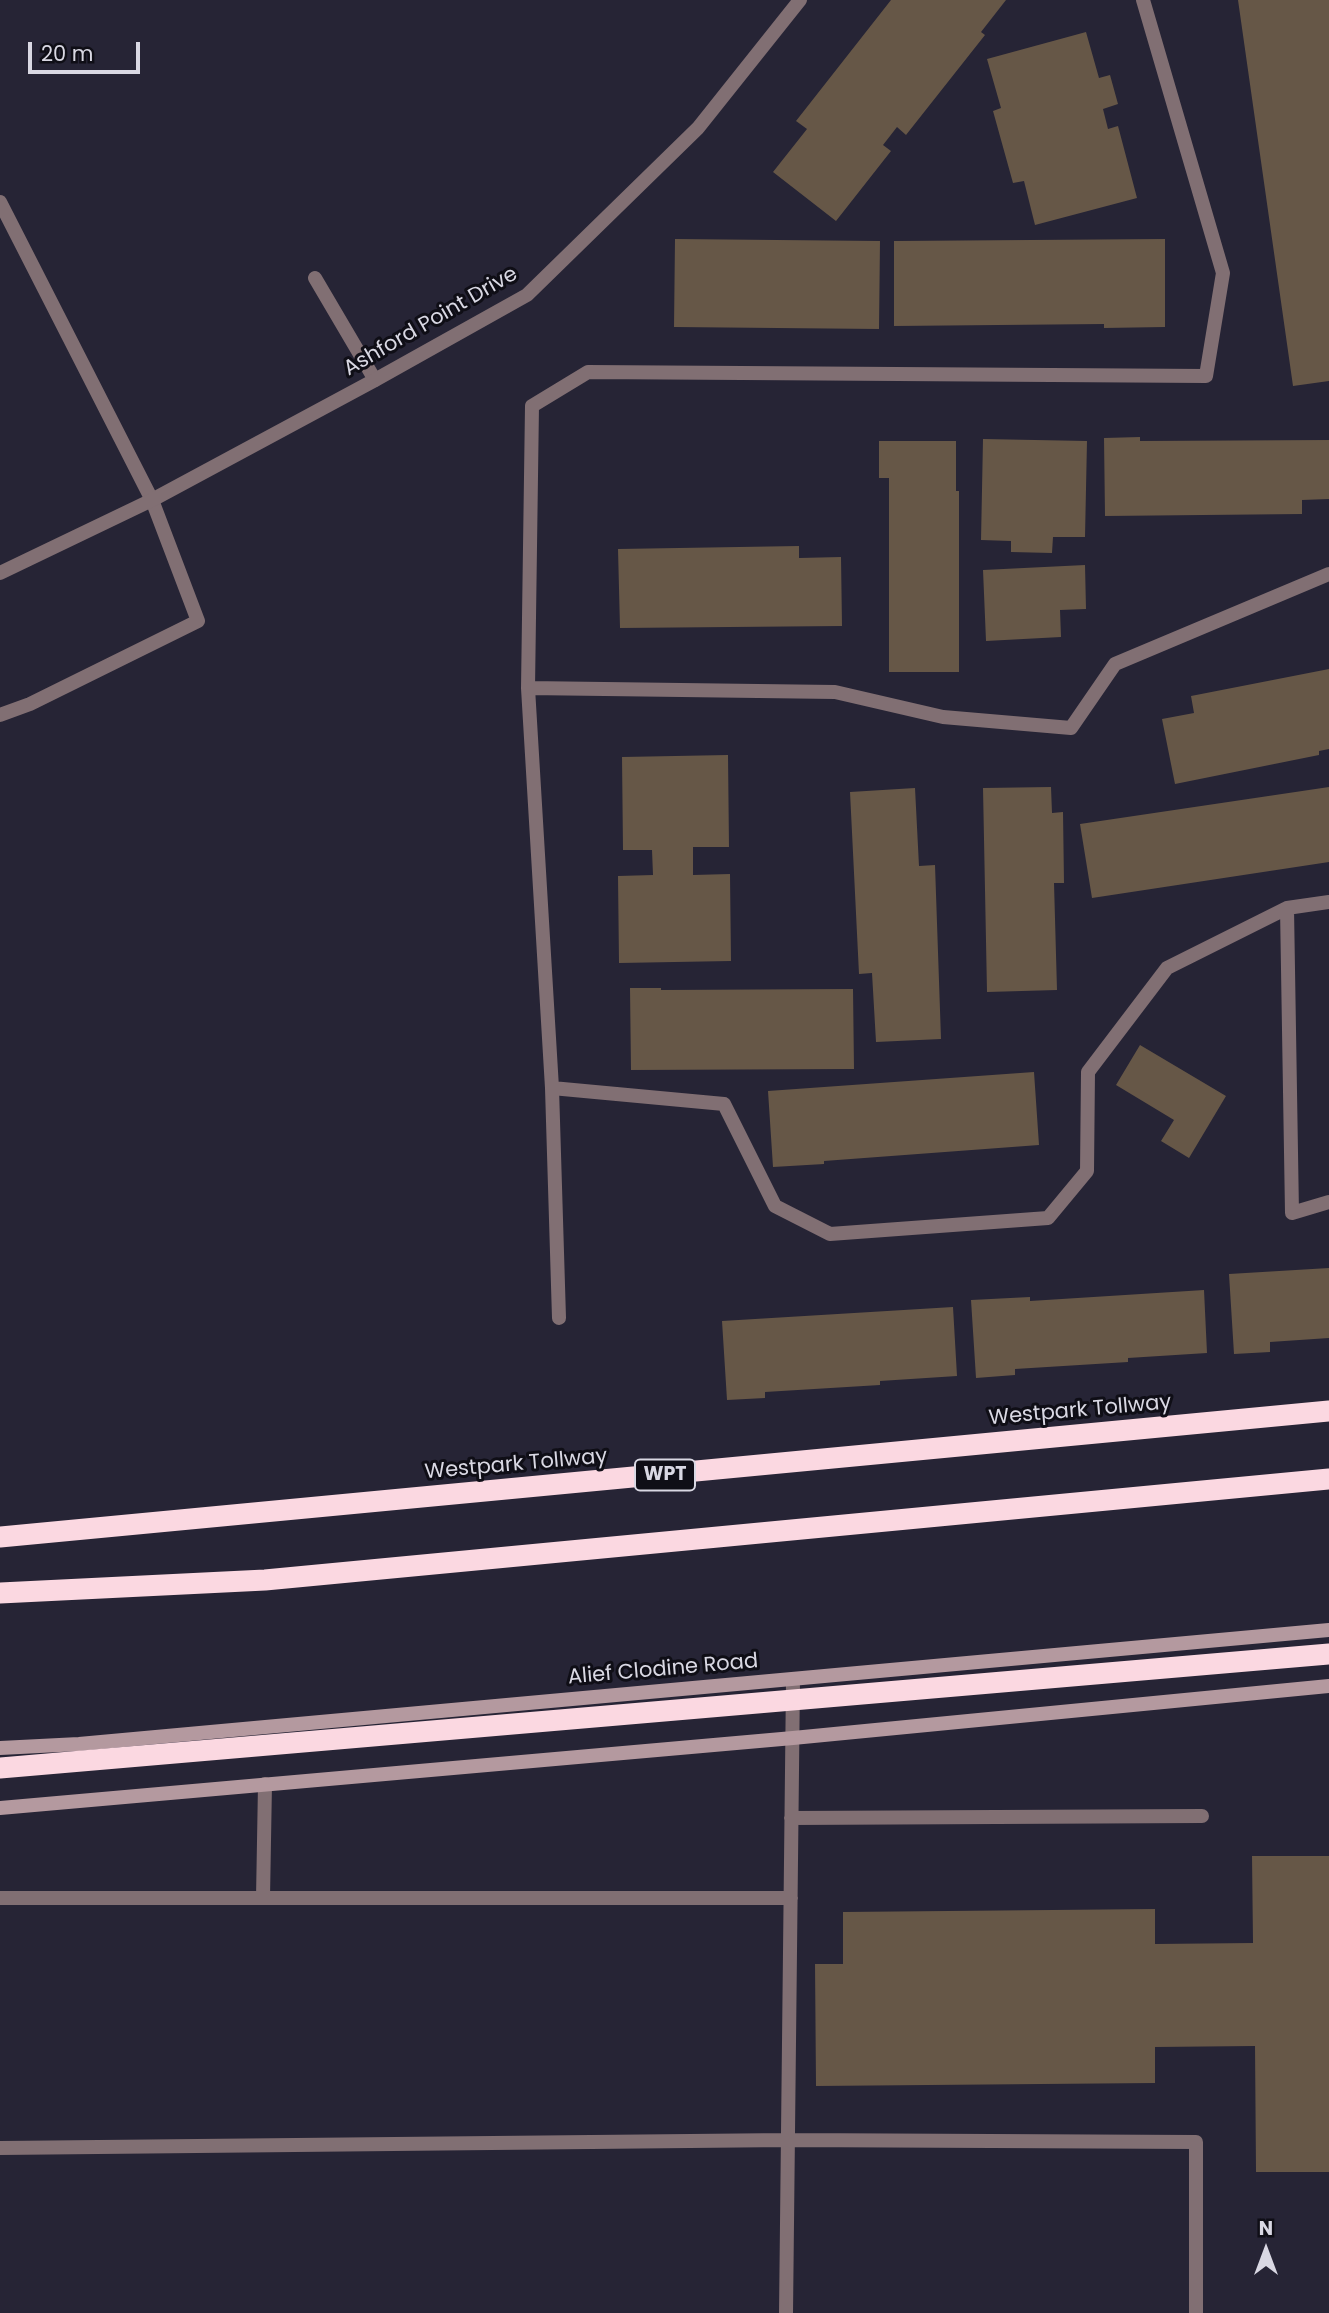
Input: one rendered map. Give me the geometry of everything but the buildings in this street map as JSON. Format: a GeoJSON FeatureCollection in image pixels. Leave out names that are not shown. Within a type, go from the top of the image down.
{"type":"FeatureCollection","features":[{"type":"Feature","properties":{"kind":"highway","name":"Westpark Tollway"},"geometry":{"type":"LineString","coordinates":[[0,1537],[1329,1411]]}},
{"type":"Feature","properties":{"kind":"highway"},"geometry":{"type":"LineString","coordinates":[[0,1593],[265,1580],[1329,1479]]}},
{"type":"Feature","properties":{"kind":"highway"},"geometry":{"type":"LineString","coordinates":[[0,1768],[1329,1654]]}},
{"type":"Feature","properties":{"kind":"main road","name":"Alief Clodine Road"},"geometry":{"type":"LineString","coordinates":[[0,1748],[79,1744],[1329,1630]]}},
{"type":"Feature","properties":{"kind":"main road"},"geometry":{"type":"LineString","coordinates":[[0,1808],[793,1738],[1329,1686]]}},
{"type":"Feature","properties":{"kind":"street","name":"Ashford Point Drive"},"geometry":{"type":"LineString","coordinates":[[0,573],[152,500],[527,295],[698,128],[800,0]]}},
{"type":"Feature","properties":{"kind":"street"},"geometry":{"type":"LineString","coordinates":[[559,1318],[552,1088],[528,688],[532,406],[588,372],[1206,376],[1223,274],[1143,0]]}},
{"type":"Feature","properties":{"kind":"street"},"geometry":{"type":"LineString","coordinates":[[0,202],[152,500],[198,621],[30,704],[0,716]]}},
{"type":"Feature","properties":{"kind":"street"},"geometry":{"type":"LineString","coordinates":[[0,233],[17,234]]}},
{"type":"Feature","properties":{"kind":"street"},"geometry":{"type":"LineString","coordinates":[[315,278],[375,380]]}},
{"type":"Feature","properties":{"kind":"street"},"geometry":{"type":"LineString","coordinates":[[528,688],[835,691],[943,717],[1071,727],[1115,664],[1329,574]]}},
{"type":"Feature","properties":{"kind":"street"},"geometry":{"type":"LineString","coordinates":[[552,1088],[724,1104],[775,1206],[830,1234],[1048,1218],[1087,1171],[1088,1072],[1167,968],[1287,908],[1329,902]]}},
{"type":"Feature","properties":{"kind":"street"},"geometry":{"type":"LineString","coordinates":[[1287,908],[1292,1213],[1329,1202]]}},
{"type":"Feature","properties":{"kind":"street"},"geometry":{"type":"LineString","coordinates":[[786,2313],[793,1680]]}},
{"type":"Feature","properties":{"kind":"street"},"geometry":{"type":"LineString","coordinates":[[263,1898],[265,1784]]}},
{"type":"Feature","properties":{"kind":"street"},"geometry":{"type":"LineString","coordinates":[[792,1818],[1202,1816]]}},
{"type":"Feature","properties":{"kind":"street"},"geometry":{"type":"LineString","coordinates":[[0,1898],[791,1898]]}},
{"type":"Feature","properties":{"kind":"street"},"geometry":{"type":"LineString","coordinates":[[0,2148],[788,2140],[1196,2142],[1196,2313]]}}]}
